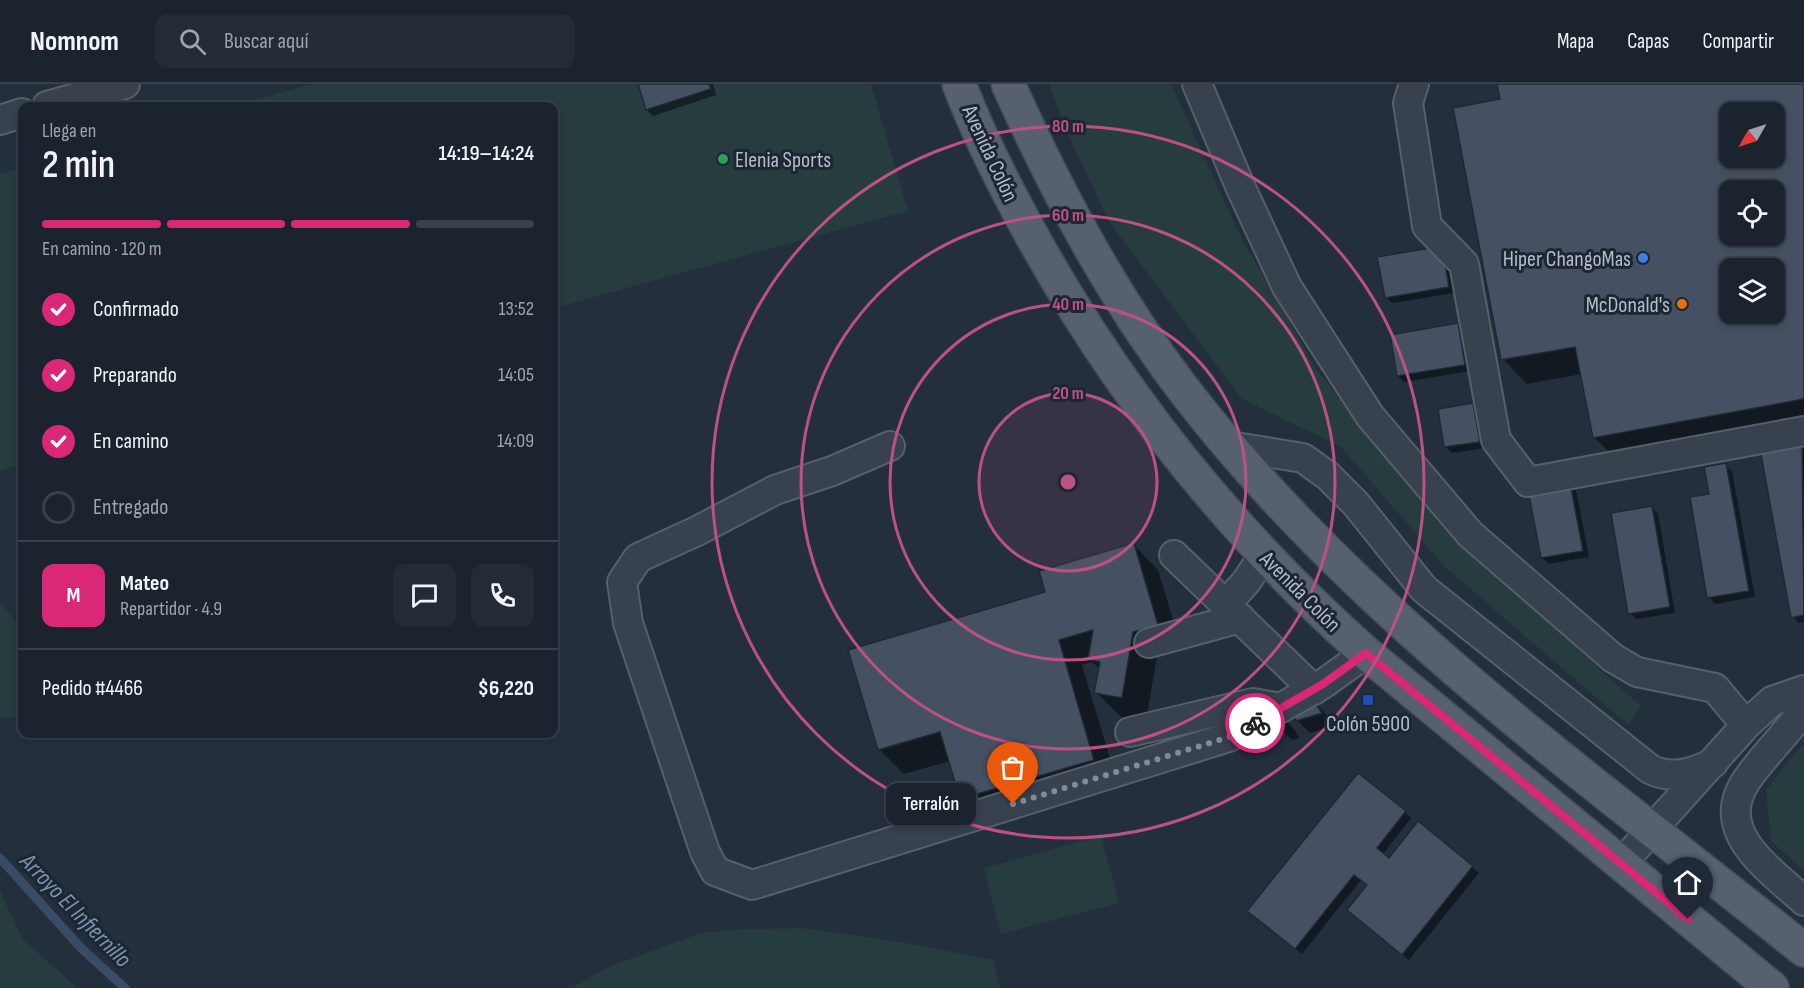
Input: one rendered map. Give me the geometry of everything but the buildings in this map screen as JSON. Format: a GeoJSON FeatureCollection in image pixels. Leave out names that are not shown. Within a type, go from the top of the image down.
{"type":"FeatureCollection","features":[{"type":"Feature","properties":{"kind":"main road","name":"Avenida Colón"},"geometry":{"type":"LineString","coordinates":[[959,84],[1018,211],[1088,332],[1193,477],[1264,555],[1366,653],[1772,988]]}},
{"type":"Feature","properties":{"kind":"main road","name":"Avenida Colón"},"geometry":{"type":"LineString","coordinates":[[1008,84],[1044,163],[1093,254],[1173,375],[1229,446],[1298,523],[1374,597],[1508,711],[1804,950]]}},
{"type":"Feature","properties":{"kind":"street"},"geometry":{"type":"LineString","coordinates":[[60,102],[125,84]]}},
{"type":"Feature","properties":{"kind":"street"},"geometry":{"type":"LineString","coordinates":[[1197,84],[1230,166],[1287,286],[1370,416],[1462,525],[1613,658],[1637,672],[1695,682],[1715,688],[1746,725]]}},
{"type":"Feature","properties":{"kind":"street"},"geometry":{"type":"LineString","coordinates":[[1414,84],[1408,103],[1428,226],[1464,264],[1496,440],[1528,482],[1804,431]]}},
{"type":"Feature","properties":{"kind":"street"},"geometry":{"type":"LineString","coordinates":[[0,120],[18,114]]}},
{"type":"Feature","properties":{"kind":"street"},"geometry":{"type":"LineString","coordinates":[[1229,446],[1303,458],[1328,476],[1356,504],[1424,589],[1650,769],[1666,775],[1684,774],[1713,763]]}},
{"type":"Feature","properties":{"kind":"street"},"geometry":{"type":"LineString","coordinates":[[890,447],[775,490],[697,531],[638,558],[622,582],[628,623],[705,852],[715,871],[752,885],[1229,737],[1314,690],[1366,653]]}},
{"type":"Feature","properties":{"kind":"street"},"geometry":{"type":"LineString","coordinates":[[1174,555],[1314,690]]}},
{"type":"Feature","properties":{"kind":"street"},"geometry":{"type":"LineString","coordinates":[[1149,643],[1233,611],[1246,582],[1264,555]]}},
{"type":"Feature","properties":{"kind":"street"},"geometry":{"type":"LineString","coordinates":[[1621,864],[1746,725],[1772,701],[1804,690]]}},
{"type":"Feature","properties":{"kind":"street"},"geometry":{"type":"LineString","coordinates":[[1130,732],[1253,703],[1281,708]]}},
{"type":"Feature","properties":{"kind":"street"},"geometry":{"type":"LineString","coordinates":[[1804,709],[1750,775],[1737,798],[1735,814],[1740,836],[1757,858],[1804,901]]}},
{"type":"Feature","properties":{"kind":"green space","name":"Elenia Sports"},"geometry":{"type":"Polygon","coordinates":[[[312,84],[871,84],[908,211],[558,307],[558,102],[248,102],[312,84]]]}},
{"type":"Feature","properties":{"kind":"green space"},"geometry":{"type":"Polygon","coordinates":[[[1049,84],[1171,84],[1239,233],[1316,369],[1446,531],[1641,706],[1628,725],[1444,566],[1341,447],[1242,399],[1110,223],[1072,144],[1049,84]]]}},
{"type":"Feature","properties":{"kind":"green space"},"geometry":{"type":"Polygon","coordinates":[[[18,169],[18,465],[0,471],[0,174],[18,169]]]}},
{"type":"Feature","properties":{"kind":"green space"},"geometry":{"type":"Polygon","coordinates":[[[0,602],[18,624],[18,716],[0,718],[0,602]]]}},
{"type":"Feature","properties":{"kind":"green space"},"geometry":{"type":"Polygon","coordinates":[[[1804,746],[1804,871],[1771,841],[1766,790],[1800,747],[1804,746]]]}},
{"type":"Feature","properties":{"kind":"green space"},"geometry":{"type":"Polygon","coordinates":[[[1101,836],[1119,903],[1001,934],[984,868],[1101,836]]]}},
{"type":"Feature","properties":{"kind":"green space"},"geometry":{"type":"Polygon","coordinates":[[[0,891],[22,938],[77,988],[0,988],[0,891]]]}},
{"type":"Feature","properties":{"kind":"green space"},"geometry":{"type":"Polygon","coordinates":[[[804,928],[906,943],[994,960],[1000,988],[572,988],[608,967],[701,933],[745,929],[804,928]]]}},
{"type":"Feature","properties":{"kind":"waterway","name":"Arroyo El Infiernillo"},"geometry":{"type":"LineString","coordinates":[[0,858],[81,948],[125,988]]}},
{"type":"Feature","properties":{"kind":"way so far"},"geometry":{"type":"LineString","coordinates":[[1013,804],[1229,737],[1255,723]]}},
{"type":"Feature","properties":{"kind":"place","name":"Elenia Sports"},"geometry":{"type":"Point","coordinates":[723,159]}},
{"type":"Feature","properties":{"kind":"place","name":"Hiper ChangoMas"},"geometry":{"type":"Point","coordinates":[1643,258]}},
{"type":"Feature","properties":{"kind":"place","name":"McDonald's"},"geometry":{"type":"Point","coordinates":[1682,304]}},
{"type":"Feature","properties":{"kind":"place","name":"Colón 5900"},"geometry":{"type":"Point","coordinates":[1368,700]}},
{"type":"Feature","properties":{"kind":"place","name":"Terralón"},"geometry":{"type":"Point","coordinates":[1013,804]}},
{"type":"Feature","properties":{"kind":"route"},"geometry":{"type":"LineString","coordinates":[[1255,723],[1323,684],[1366,653],[1688,919]]}}]}
